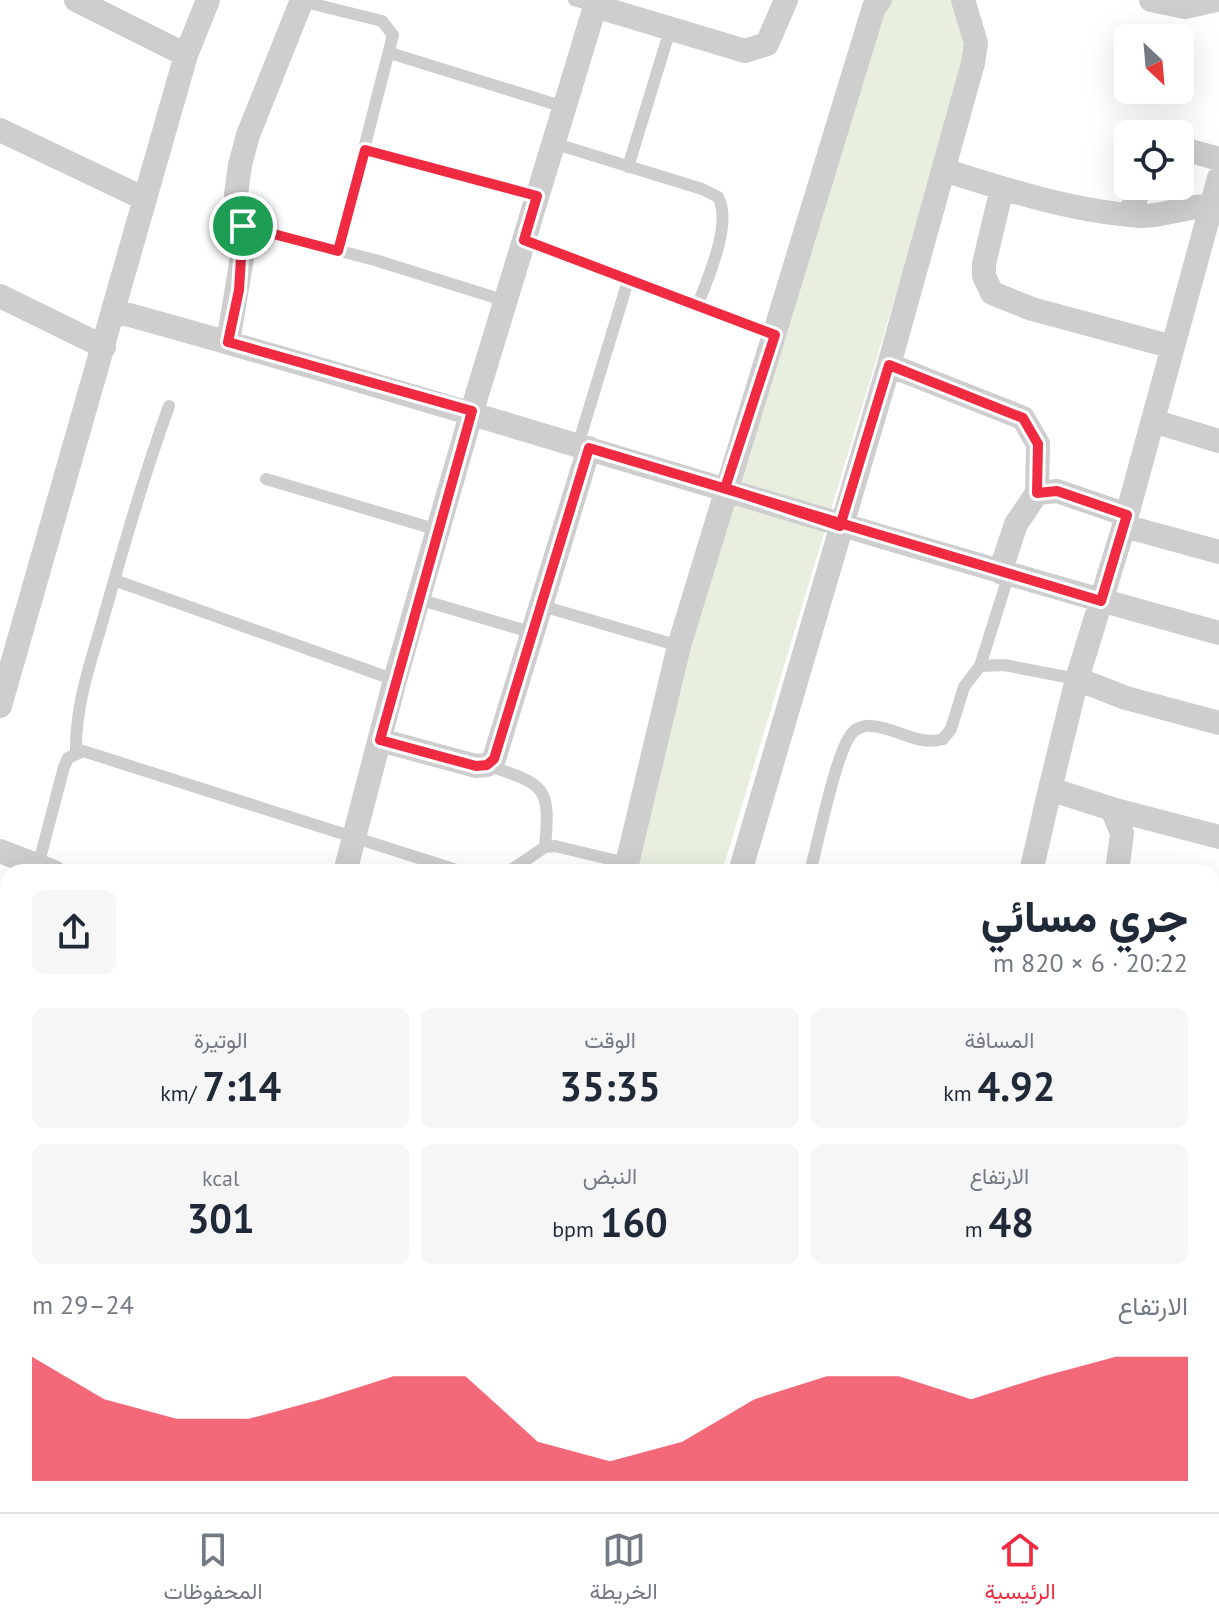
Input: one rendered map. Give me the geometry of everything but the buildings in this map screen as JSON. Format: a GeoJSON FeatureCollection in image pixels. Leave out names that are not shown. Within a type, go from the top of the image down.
{"type":"FeatureCollection","features":[{"type":"Feature","properties":{"kind":"street"},"geometry":{"type":"LineString","coordinates":[[76,0],[186,55]]}},
{"type":"Feature","properties":{"kind":"street"},"geometry":{"type":"LineString","coordinates":[[0,706],[186,55],[208,0]]}},
{"type":"Feature","properties":{"kind":"street"},"geometry":{"type":"LineString","coordinates":[[347,864],[418,599],[564,107],[588,2],[730,49],[756,50],[774,35],[786,0]]}},
{"type":"Feature","properties":{"kind":"street"},"geometry":{"type":"LineString","coordinates":[[627,864],[679,646],[725,488],[775,335],[874,7],[880,0]]}},
{"type":"Feature","properties":{"kind":"street"},"geometry":{"type":"LineString","coordinates":[[742,864],[944,170],[976,43],[963,0]]}},
{"type":"Feature","properties":{"kind":"street"},"geometry":{"type":"LineString","coordinates":[[1151,0],[1185,7],[1216,0]]}},
{"type":"Feature","properties":{"kind":"street"},"geometry":{"type":"LineString","coordinates":[[228,342],[239,290],[243,226],[236,194],[248,135],[302,1]]}},
{"type":"Feature","properties":{"kind":"street"},"geometry":{"type":"LineString","coordinates":[[0,130],[145,199]]}},
{"type":"Feature","properties":{"kind":"street"},"geometry":{"type":"LineString","coordinates":[[1194,152],[1219,159]]}},
{"type":"Feature","properties":{"kind":"street"},"geometry":{"type":"LineString","coordinates":[[944,170],[1002,188],[1130,215],[1163,216],[1215,207]]}},
{"type":"Feature","properties":{"kind":"street"},"geometry":{"type":"LineString","coordinates":[[1033,864],[1077,679],[1126,520],[1215,207],[1219,178]]}},
{"type":"Feature","properties":{"kind":"street"},"geometry":{"type":"LineString","coordinates":[[1002,188],[984,264],[984,276],[992,293],[1032,309],[1173,347]]}},
{"type":"Feature","properties":{"kind":"street"},"geometry":{"type":"LineString","coordinates":[[1130,215],[1135,200]]}},
{"type":"Feature","properties":{"kind":"street"},"geometry":{"type":"LineString","coordinates":[[0,296],[104,347]]}},
{"type":"Feature","properties":{"kind":"street"},"geometry":{"type":"LineString","coordinates":[[115,311],[472,411],[840,526],[1219,633]]}},
{"type":"Feature","properties":{"kind":"street"},"geometry":{"type":"LineString","coordinates":[[889,365],[1023,418],[1038,444],[1037,493],[1016,524],[1004,573]]}},
{"type":"Feature","properties":{"kind":"street"},"geometry":{"type":"LineString","coordinates":[[1153,421],[1219,441]]}},
{"type":"Feature","properties":{"kind":"street"},"geometry":{"type":"LineString","coordinates":[[380,740],[476,766],[487,765],[500,746],[542,606],[583,447]]}},
{"type":"Feature","properties":{"kind":"street"},"geometry":{"type":"LineString","coordinates":[[1037,493],[1057,491],[1126,520],[1219,552]]}},
{"type":"Feature","properties":{"kind":"street"},"geometry":{"type":"LineString","coordinates":[[1077,679],[1126,698],[1219,723]]}},
{"type":"Feature","properties":{"kind":"street"},"geometry":{"type":"LineString","coordinates":[[1050,789],[1219,837]]}},
{"type":"Feature","properties":{"kind":"street"},"geometry":{"type":"LineString","coordinates":[[1112,809],[1122,833],[1118,864]]}},
{"type":"Feature","properties":{"kind":"street"},"geometry":{"type":"LineString","coordinates":[[0,851],[33,864]]}},
{"type":"Feature","properties":{"kind":"lane"},"geometry":{"type":"LineString","coordinates":[[302,1],[382,21],[393,35],[338,251]]}},
{"type":"Feature","properties":{"kind":"lane"},"geometry":{"type":"LineString","coordinates":[[628,167],[670,30]]}},
{"type":"Feature","properties":{"kind":"lane"},"geometry":{"type":"LineString","coordinates":[[390,53],[564,107]]}},
{"type":"Feature","properties":{"kind":"lane"},"geometry":{"type":"LineString","coordinates":[[553,143],[711,192],[721,203],[716,255],[697,307]]}},
{"type":"Feature","properties":{"kind":"lane"},"geometry":{"type":"LineString","coordinates":[[365,150],[537,196]]}},
{"type":"Feature","properties":{"kind":"lane"},"geometry":{"type":"LineString","coordinates":[[243,226],[506,301]]}},
{"type":"Feature","properties":{"kind":"lane"},"geometry":{"type":"LineString","coordinates":[[524,240],[775,335]]}},
{"type":"Feature","properties":{"kind":"lane"},"geometry":{"type":"LineString","coordinates":[[583,447],[628,281]]}},
{"type":"Feature","properties":{"kind":"lane"},"geometry":{"type":"LineString","coordinates":[[47,864],[64,767],[76,753],[79,700],[139,490],[169,406]]}},
{"type":"Feature","properties":{"kind":"lane"},"geometry":{"type":"LineString","coordinates":[[266,479],[438,530]]}},
{"type":"Feature","properties":{"kind":"lane"},"geometry":{"type":"LineString","coordinates":[[812,864],[850,735],[870,725],[923,741],[943,739],[951,729],[964,687],[980,666],[1004,573]]}},
{"type":"Feature","properties":{"kind":"lane"},"geometry":{"type":"LineString","coordinates":[[114,580],[395,680]]}},
{"type":"Feature","properties":{"kind":"lane"},"geometry":{"type":"LineString","coordinates":[[418,599],[534,633]]}},
{"type":"Feature","properties":{"kind":"lane"},"geometry":{"type":"LineString","coordinates":[[542,606],[679,646]]}},
{"type":"Feature","properties":{"kind":"lane"},"geometry":{"type":"LineString","coordinates":[[980,666],[1004,665],[1077,679]]}},
{"type":"Feature","properties":{"kind":"lane"},"geometry":{"type":"LineString","coordinates":[[76,753],[93,753],[440,864]]}},
{"type":"Feature","properties":{"kind":"lane"},"geometry":{"type":"LineString","coordinates":[[487,765],[528,779],[542,791],[549,808],[545,847]]}},
{"type":"Feature","properties":{"kind":"lane"},"geometry":{"type":"LineString","coordinates":[[520,864],[545,847],[567,847],[615,864]]}},
{"type":"Feature","properties":{"kind":"green space"},"geometry":{"type":"Polygon","coordinates":[[[870,0],[952,0],[971,45],[725,862],[635,864],[683,647],[870,0]]]}},
{"type":"Feature","properties":{"kind":"route"},"geometry":{"type":"LineString","coordinates":[[243,226],[239,290],[228,342],[311,368],[472,411],[380,740],[476,766],[482,767],[494,759],[589,448],[840,526],[1101,601],[1127,515],[1057,491],[1037,493],[1038,444],[1023,418],[889,365],[840,526],[725,488],[775,335],[524,240],[537,196],[365,150],[338,251],[243,226]]}}]}
